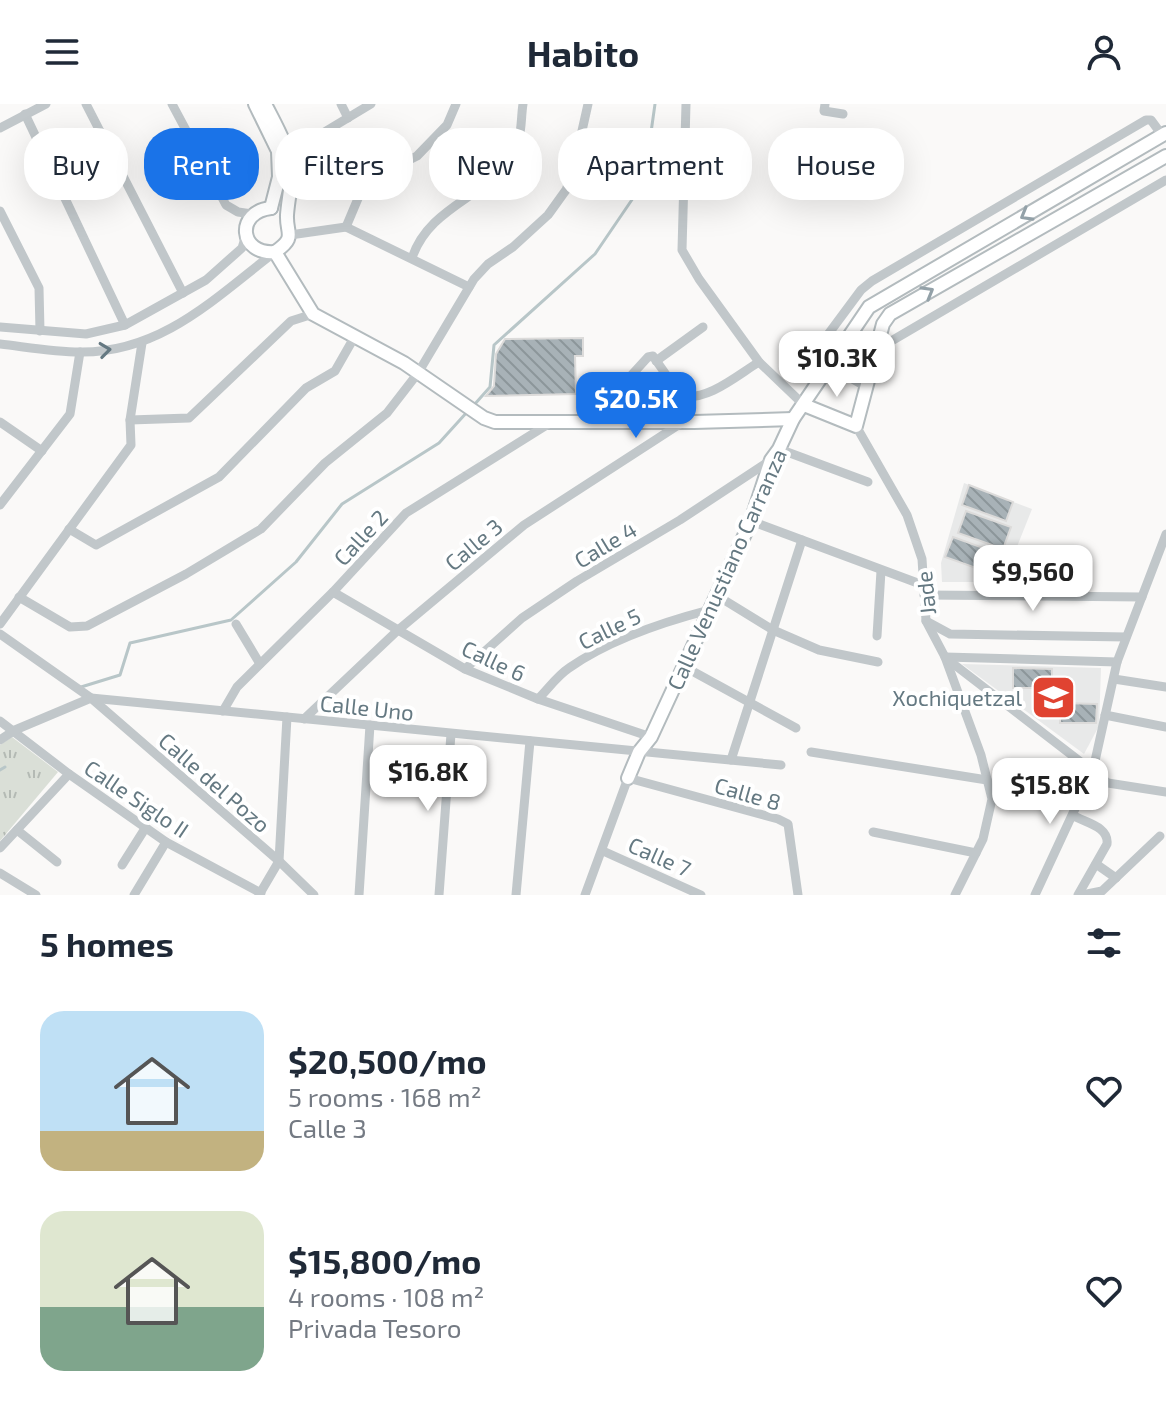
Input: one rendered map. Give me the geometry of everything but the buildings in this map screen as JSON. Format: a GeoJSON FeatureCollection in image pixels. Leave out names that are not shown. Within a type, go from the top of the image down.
{"type":"FeatureCollection","features":[{"type":"Feature","properties":{"kind":"street"},"geometry":{"type":"LineString","coordinates":[[0,128],[46,104]]}},
{"type":"Feature","properties":{"kind":"street"},"geometry":{"type":"LineString","coordinates":[[86,104],[183,293]]}},
{"type":"Feature","properties":{"kind":"street"},"geometry":{"type":"LineString","coordinates":[[172,104],[226,205],[238,212],[252,214]]}},
{"type":"Feature","properties":{"kind":"street"},"geometry":{"type":"LineString","coordinates":[[255,104],[278,151],[279,177],[271,208]]}},
{"type":"Feature","properties":{"kind":"street"},"geometry":{"type":"LineString","coordinates":[[265,104],[276,128]]}},
{"type":"Feature","properties":{"kind":"street"},"geometry":{"type":"LineString","coordinates":[[341,104],[348,118]]}},
{"type":"Feature","properties":{"kind":"street"},"geometry":{"type":"LineString","coordinates":[[331,128],[371,104]]}},
{"type":"Feature","properties":{"kind":"street"},"geometry":{"type":"LineString","coordinates":[[346,227],[362,189],[377,176],[417,156],[447,125],[456,104]]}},
{"type":"Feature","properties":{"kind":"street"},"geometry":{"type":"LineString","coordinates":[[412,258],[416,245],[433,222],[488,184],[505,165],[518,142],[523,104]]}},
{"type":"Feature","properties":{"kind":"street"},"geometry":{"type":"LineString","coordinates":[[19,597],[70,627],[79,628],[186,574],[261,529],[325,463],[387,413],[418,373],[469,287],[488,264],[513,247],[548,215],[566,190],[573,171],[588,104]]}},
{"type":"Feature","properties":{"kind":"street"},"geometry":{"type":"LineString","coordinates":[[686,104],[682,250],[699,279],[759,362],[804,405],[856,426],[883,324],[890,314],[1166,156]]}},
{"type":"Feature","properties":{"kind":"street"},"geometry":{"type":"LineString","coordinates":[[825,104],[824,111],[843,114]]}},
{"type":"Feature","properties":{"kind":"street"},"geometry":{"type":"LineString","coordinates":[[25,114],[125,325]]}},
{"type":"Feature","properties":{"kind":"street"},"geometry":{"type":"LineString","coordinates":[[865,386],[830,368],[814,358],[812,353],[861,290],[1146,120],[1151,120],[1164,134]]}},
{"type":"Feature","properties":{"kind":"street","name":"Calle Venustiano Carranza"},"geometry":{"type":"LineString","coordinates":[[585,895],[639,752],[651,737],[751,521],[775,455],[793,419],[869,307],[1164,134]]}},
{"type":"Feature","properties":{"kind":"street"},"geometry":{"type":"LineString","coordinates":[[876,350],[1166,180]]}},
{"type":"Feature","properties":{"kind":"street"},"geometry":{"type":"LineString","coordinates":[[0,344],[80,352],[112,350],[142,343],[181,325],[285,246],[290,235],[286,218],[289,200]]}},
{"type":"Feature","properties":{"kind":"street"},"geometry":{"type":"LineString","coordinates":[[0,327],[86,334],[125,325],[206,280],[242,248],[246,224],[252,214],[271,208],[286,218]]}},
{"type":"Feature","properties":{"kind":"street"},"geometry":{"type":"LineString","coordinates":[[0,211],[39,288],[40,331]]}},
{"type":"Feature","properties":{"kind":"street"},"geometry":{"type":"LineString","coordinates":[[290,235],[346,227],[469,287]]}},
{"type":"Feature","properties":{"kind":"street"},"geometry":{"type":"LineString","coordinates":[[246,235],[256,250],[275,252]]}},
{"type":"Feature","properties":{"kind":"street"},"geometry":{"type":"LineString","coordinates":[[275,252],[313,314],[418,373],[484,418],[495,422],[793,419]]}},
{"type":"Feature","properties":{"kind":"street"},"geometry":{"type":"LineString","coordinates":[[130,420],[189,418],[291,321],[313,314]]}},
{"type":"Feature","properties":{"kind":"street"},"geometry":{"type":"LineString","coordinates":[[656,361],[703,327]]}},
{"type":"Feature","properties":{"kind":"street"},"geometry":{"type":"LineString","coordinates":[[69,529],[96,545],[219,477],[306,388],[335,371],[355,336]]}},
{"type":"Feature","properties":{"kind":"street"},"geometry":{"type":"LineString","coordinates":[[0,624],[131,445],[130,420],[142,343]]}},
{"type":"Feature","properties":{"kind":"street"},"geometry":{"type":"LineString","coordinates":[[1,502],[70,414],[80,352]]}},
{"type":"Feature","properties":{"kind":"street"},"geometry":{"type":"LineString","coordinates":[[681,396],[653,356],[648,357],[627,380],[624,388],[629,394],[691,398],[703,395],[759,362]]}},
{"type":"Feature","properties":{"kind":"street"},"geometry":{"type":"LineString","coordinates":[[0,422],[42,451]]}},
{"type":"Feature","properties":{"kind":"street","name":"Calle 2"},"geometry":{"type":"LineString","coordinates":[[223,711],[237,687],[333,592],[406,513],[553,422]]}},
{"type":"Feature","properties":{"kind":"street","name":"Calle 3"},"geometry":{"type":"LineString","coordinates":[[304,719],[397,631],[524,525],[683,422]]}},
{"type":"Feature","properties":{"kind":"street","name":"Jade"},"geometry":{"type":"LineString","coordinates":[[856,426],[907,515],[922,559],[926,621],[945,657],[981,755],[992,799],[983,839],[955,895]]}},
{"type":"Feature","properties":{"kind":"street"},"geometry":{"type":"LineString","coordinates":[[775,455],[868,482]]}},
{"type":"Feature","properties":{"kind":"street","name":"Calle 4"},"geometry":{"type":"LineString","coordinates":[[465,669],[533,610],[680,520],[775,455]]}},
{"type":"Feature","properties":{"kind":"street"},"geometry":{"type":"LineString","coordinates":[[751,521],[924,590],[1142,597]]}},
{"type":"Feature","properties":{"kind":"street"},"geometry":{"type":"LineString","coordinates":[[1035,895],[1093,770],[1117,662],[1166,534]]}},
{"type":"Feature","properties":{"kind":"street"},"geometry":{"type":"LineString","coordinates":[[731,760],[802,540]]}},
{"type":"Feature","properties":{"kind":"street"},"geometry":{"type":"LineString","coordinates":[[877,636],[881,571]]}},
{"type":"Feature","properties":{"kind":"street","name":"Calle 6"},"geometry":{"type":"LineString","coordinates":[[333,592],[465,669],[538,699],[651,737]]}},
{"type":"Feature","properties":{"kind":"street"},"geometry":{"type":"LineString","coordinates":[[716,595],[773,630],[819,650],[878,662]]}},
{"type":"Feature","properties":{"kind":"street","name":"Calle 5"},"geometry":{"type":"LineString","coordinates":[[538,699],[567,669],[592,655],[665,621],[709,610]]}},
{"type":"Feature","properties":{"kind":"street"},"geometry":{"type":"LineString","coordinates":[[926,621],[950,634],[1126,637]]}},
{"type":"Feature","properties":{"kind":"street"},"geometry":{"type":"LineString","coordinates":[[236,624],[260,664]]}},
{"type":"Feature","properties":{"kind":"street","name":"Calle del Pozo"},"geometry":{"type":"LineString","coordinates":[[0,634],[91,698],[314,895]]}},
{"type":"Feature","properties":{"kind":"street"},"geometry":{"type":"LineString","coordinates":[[945,657],[1117,662]]}},
{"type":"Feature","properties":{"kind":"street"},"geometry":{"type":"LineString","coordinates":[[945,657],[1108,783],[1166,792]]}},
{"type":"Feature","properties":{"kind":"street"},"geometry":{"type":"LineString","coordinates":[[683,666],[796,728]]}},
{"type":"Feature","properties":{"kind":"street"},"geometry":{"type":"LineString","coordinates":[[1114,679],[1165,684]]}},
{"type":"Feature","properties":{"kind":"street"},"geometry":{"type":"LineString","coordinates":[[0,740],[15,730],[91,698]]}},
{"type":"Feature","properties":{"kind":"street","name":"Calle Uno"},"geometry":{"type":"LineString","coordinates":[[91,698],[781,765]]}},
{"type":"Feature","properties":{"kind":"street"},"geometry":{"type":"LineString","coordinates":[[1105,715],[1166,727]]}},
{"type":"Feature","properties":{"kind":"street"},"geometry":{"type":"LineString","coordinates":[[260,894],[279,861],[287,717]]}},
{"type":"Feature","properties":{"kind":"street","name":"Calle Siglo II"},"geometry":{"type":"LineString","coordinates":[[0,721],[166,842],[260,894]]}},
{"type":"Feature","properties":{"kind":"street"},"geometry":{"type":"LineString","coordinates":[[359,895],[370,725]]}},
{"type":"Feature","properties":{"kind":"street"},"geometry":{"type":"LineString","coordinates":[[439,895],[451,734]]}},
{"type":"Feature","properties":{"kind":"street"},"geometry":{"type":"LineString","coordinates":[[516,895],[530,741]]}},
{"type":"Feature","properties":{"kind":"street"},"geometry":{"type":"LineString","coordinates":[[811,752],[987,780]]}},
{"type":"Feature","properties":{"kind":"street"},"geometry":{"type":"LineString","coordinates":[[0,848],[69,774]]}},
{"type":"Feature","properties":{"kind":"street","name":"Calle 8"},"geometry":{"type":"LineString","coordinates":[[628,778],[788,824],[798,895]]}},
{"type":"Feature","properties":{"kind":"street"},"geometry":{"type":"LineString","coordinates":[[1074,816],[1104,831],[1108,837],[1080,895]]}},
{"type":"Feature","properties":{"kind":"street"},"geometry":{"type":"LineString","coordinates":[[122,865],[146,827]]}},
{"type":"Feature","properties":{"kind":"street"},"geometry":{"type":"LineString","coordinates":[[17,830],[57,862]]}},
{"type":"Feature","properties":{"kind":"street"},"geometry":{"type":"LineString","coordinates":[[873,832],[976,853]]}},
{"type":"Feature","properties":{"kind":"street"},"geometry":{"type":"LineString","coordinates":[[1080,895],[1102,891],[1160,836]]}},
{"type":"Feature","properties":{"kind":"street"},"geometry":{"type":"LineString","coordinates":[[134,895],[166,842]]}},
{"type":"Feature","properties":{"kind":"street","name":"Calle 7"},"geometry":{"type":"LineString","coordinates":[[603,851],[701,895]]}},
{"type":"Feature","properties":{"kind":"street"},"geometry":{"type":"LineString","coordinates":[[1096,864],[1116,878]]}},
{"type":"Feature","properties":{"kind":"street"},"geometry":{"type":"LineString","coordinates":[[0,873],[36,895]]}},
{"type":"Feature","properties":{"kind":"shaded area"},"geometry":{"type":"Polygon","coordinates":[[[964,483],[1032,509],[1003,582],[942,582],[941,563],[964,483]]]}},
{"type":"Feature","properties":{"kind":"shaded area","name":"Xochiquetzal"},"geometry":{"type":"Polygon","coordinates":[[[962,664],[1101,668],[1099,726],[1084,754],[962,664]]]}},
{"type":"Feature","properties":{"kind":"green space"},"geometry":{"type":"Polygon","coordinates":[[[12,737],[58,772],[0,841],[0,745],[12,737]]]}},
{"type":"Feature","properties":{"kind":"waterway"},"geometry":{"type":"LineString","coordinates":[[474,405],[490,387],[494,345],[595,254],[644,182],[655,104]]}},
{"type":"Feature","properties":{"kind":"waterway"},"geometry":{"type":"LineString","coordinates":[[81,687],[120,675],[130,643],[231,620],[296,562],[342,504],[439,443],[468,411]]}},
{"type":"Feature","properties":{"kind":"waterway"},"geometry":{"type":"LineString","coordinates":[[0,770],[5,767]]}},
{"type":"Feature","properties":{"kind":"place","name":"Xochiquetzal"},"geometry":{"type":"Point","coordinates":[1053,697]}}]}
